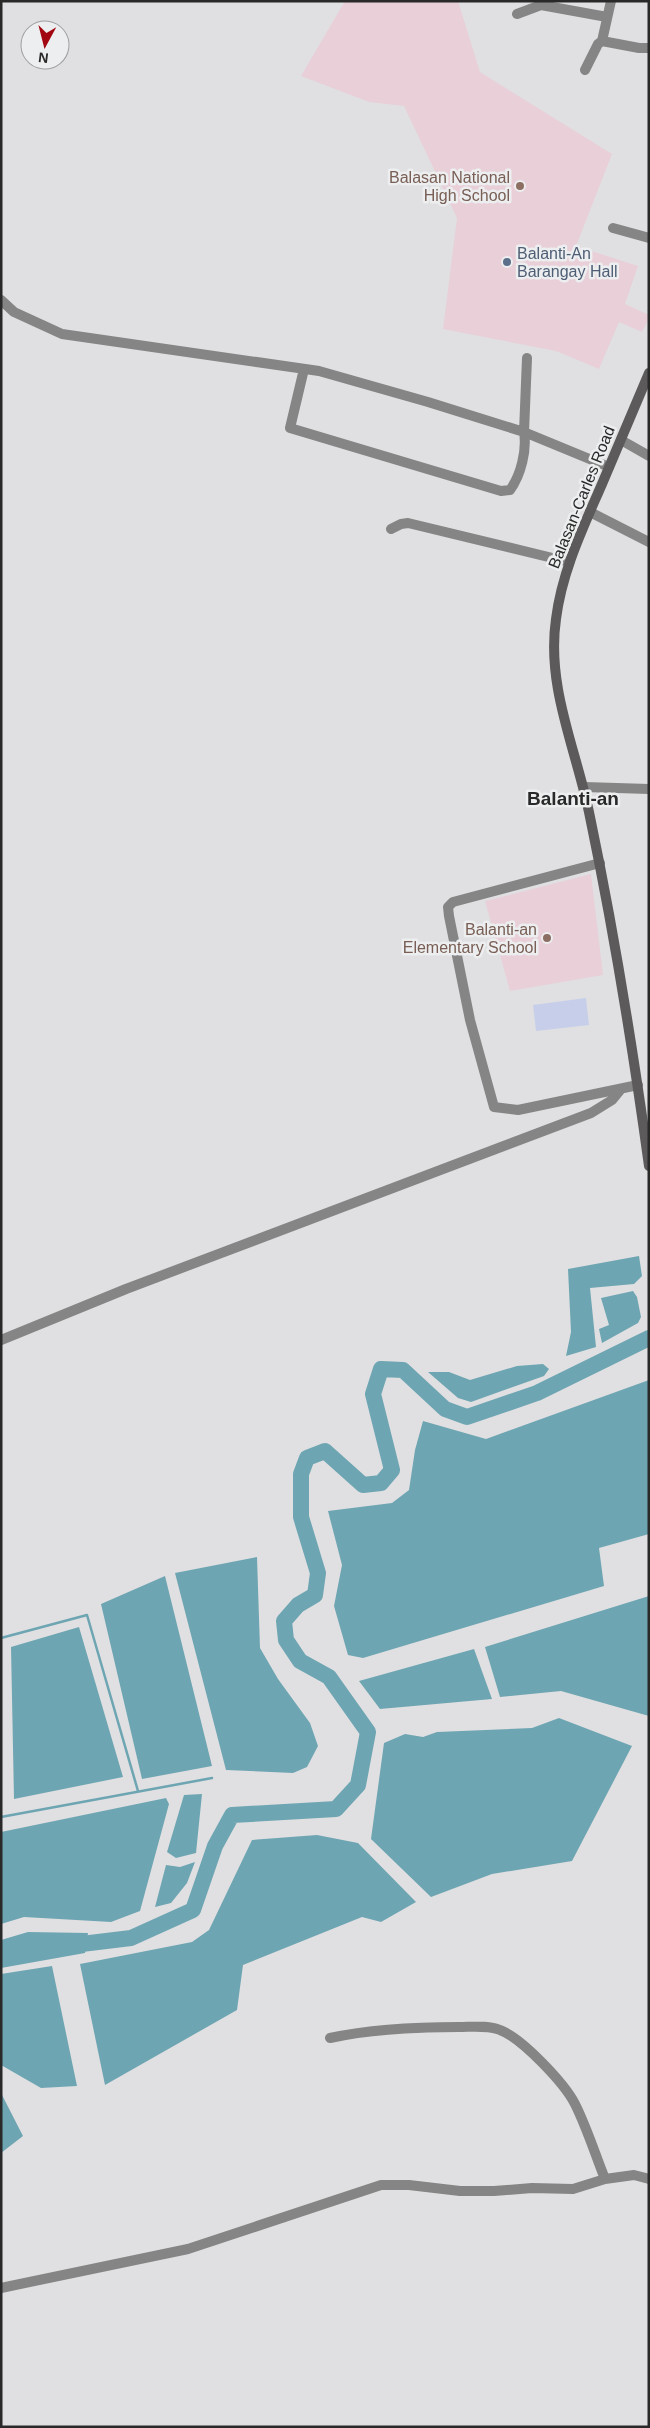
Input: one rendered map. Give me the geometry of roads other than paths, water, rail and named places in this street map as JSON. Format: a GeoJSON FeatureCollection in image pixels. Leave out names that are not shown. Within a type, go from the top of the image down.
{"type":"FeatureCollection","features":[{"type":"Feature","properties":{"kind":"main road","name":"Balasan-Carles Road"},"geometry":{"type":"LineString","coordinates":[[649,373],[569,562],[555,620],[554,671],[561,707],[584,787],[600,863],[638,1085],[649,1166]]}},
{"type":"Feature","properties":{"kind":"street"},"geometry":{"type":"LineString","coordinates":[[585,70],[598,44],[602,41],[611,1]]}},
{"type":"Feature","properties":{"kind":"street"},"geometry":{"type":"LineString","coordinates":[[517,14],[541,5],[607,17]]}},
{"type":"Feature","properties":{"kind":"street"},"geometry":{"type":"LineString","coordinates":[[602,41],[649,48]]}},
{"type":"Feature","properties":{"kind":"street"},"geometry":{"type":"LineString","coordinates":[[614,228],[649,238]]}},
{"type":"Feature","properties":{"kind":"street"},"geometry":{"type":"LineString","coordinates":[[1,300],[14,312],[62,334],[319,371],[524,432],[609,467]]}},
{"type":"Feature","properties":{"kind":"street"},"geometry":{"type":"LineString","coordinates":[[304,369],[290,428],[502,491],[510,490],[515,484],[526,444],[524,432],[527,358]]}},
{"type":"Feature","properties":{"kind":"street"},"geometry":{"type":"LineString","coordinates":[[621,440],[649,456]]}},
{"type":"Feature","properties":{"kind":"street"},"geometry":{"type":"LineString","coordinates":[[590,512],[649,542]]}},
{"type":"Feature","properties":{"kind":"street"},"geometry":{"type":"LineString","coordinates":[[391,529],[408,523],[569,562]]}},
{"type":"Feature","properties":{"kind":"street"},"geometry":{"type":"LineString","coordinates":[[584,787],[649,790]]}},
{"type":"Feature","properties":{"kind":"street"},"geometry":{"type":"LineString","coordinates":[[600,863],[453,902],[448,907],[470,1020],[494,1107],[518,1110],[638,1085]]}},
{"type":"Feature","properties":{"kind":"street"},"geometry":{"type":"LineString","coordinates":[[1,1340],[126,1288],[591,1113],[612,1100],[621,1089]]}},
{"type":"Feature","properties":{"kind":"street"},"geometry":{"type":"LineString","coordinates":[[330,2038],[356,2032],[433,2028],[483,2027],[501,2030],[526,2048],[548,2069],[575,2103],[605,2179]]}},
{"type":"Feature","properties":{"kind":"street"},"geometry":{"type":"LineString","coordinates":[[1,2288],[188,2249],[381,2185],[409,2185],[460,2191],[494,2191],[532,2188],[573,2189],[605,2179],[634,2175],[649,2179]]}},
{"type":"Feature","properties":{"kind":"waterway"},"geometry":{"type":"LineString","coordinates":[[65,1946],[131,1938],[193,1910],[215,1846],[232,1815],[336,1809],[358,1785],[368,1732],[329,1677],[300,1661],[286,1640],[284,1621],[298,1605],[315,1595],[318,1573],[301,1517],[301,1474],[307,1458],[325,1451],[363,1485],[381,1483],[392,1470],[373,1394],[381,1369],[403,1370],[445,1409],[467,1417],[537,1393],[649,1338]]}},
{"type":"Feature","properties":{"kind":"waterway"},"geometry":{"type":"LineString","coordinates":[[1,1638],[87,1615],[138,1791]]}},
{"type":"Feature","properties":{"kind":"waterway"},"geometry":{"type":"LineString","coordinates":[[1,1817],[212,1778]]}},
{"type":"Feature","properties":{"kind":"place","name":"Balasan National High School"},"geometry":{"type":"Point","coordinates":[520,186]}},
{"type":"Feature","properties":{"kind":"place","name":"Balanti-An Barangay Hall"},"geometry":{"type":"Point","coordinates":[507,262]}},
{"type":"Feature","properties":{"kind":"place","name":"Balanti-an Elementary School"},"geometry":{"type":"Point","coordinates":[547,938]}},
{"type":"Feature","properties":{"kind":"district","name":"Balanti-an"},"geometry":{"type":"Point","coordinates":[573,798]}}]}
